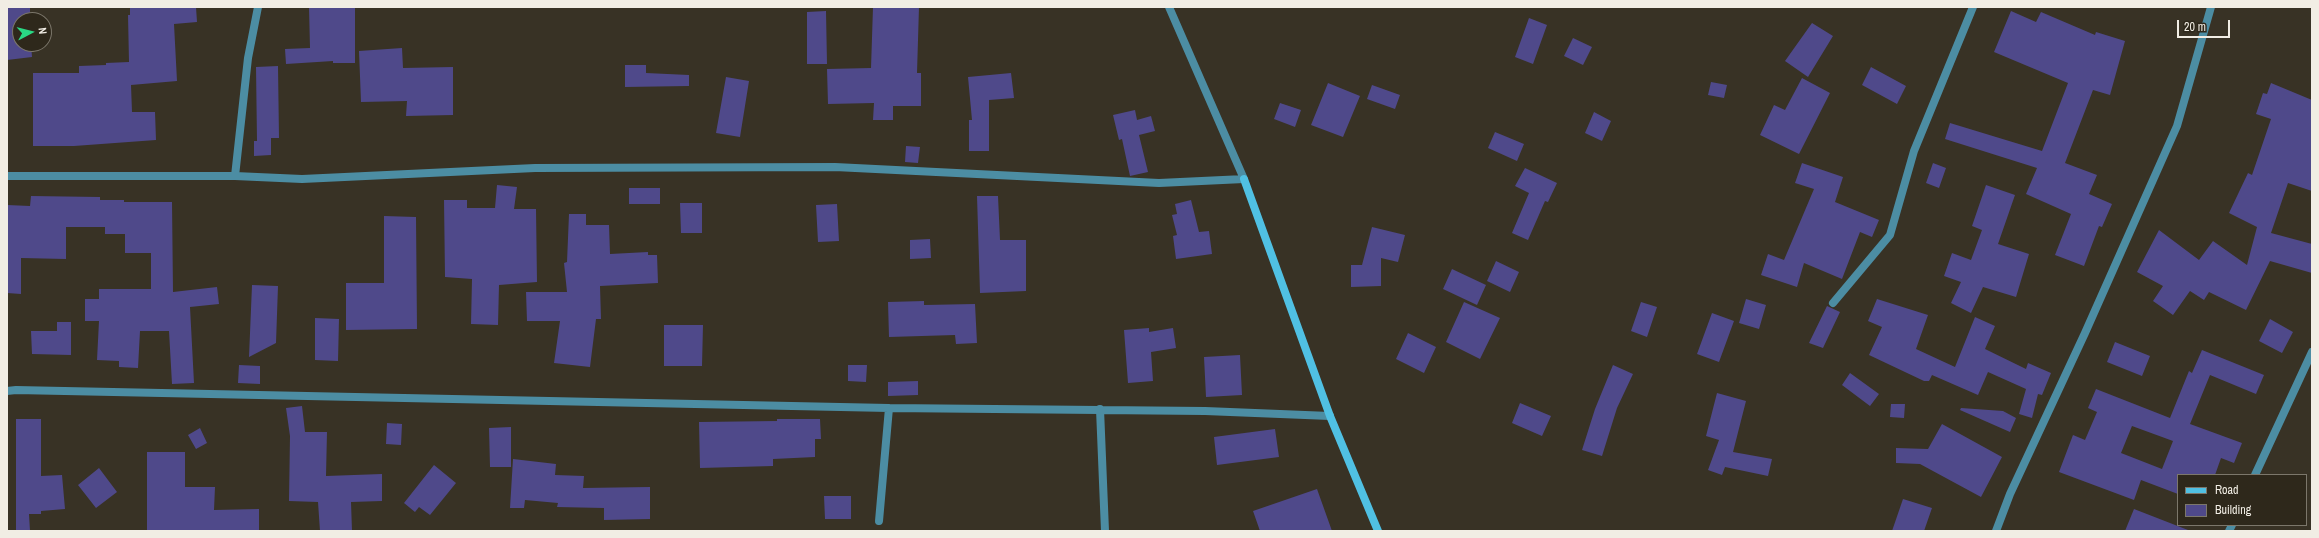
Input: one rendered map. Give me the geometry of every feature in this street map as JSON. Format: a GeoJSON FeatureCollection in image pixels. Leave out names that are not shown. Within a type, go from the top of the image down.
{"type":"FeatureCollection","features":[{"type":"Feature","properties":{"kind":"street"},"geometry":{"type":"LineString","coordinates":[[235,176],[248,58],[258,7]]}},
{"type":"Feature","properties":{"kind":"street"},"geometry":{"type":"LineString","coordinates":[[1169,7],[1244,179],[1330,416],[1378,531]]}},
{"type":"Feature","properties":{"kind":"street"},"geometry":{"type":"LineString","coordinates":[[1833,304],[1890,235],[1914,151],[1973,7]]}},
{"type":"Feature","properties":{"kind":"street"},"geometry":{"type":"LineString","coordinates":[[1996,531],[2010,494],[2085,333],[2177,126],[2211,7]]}},
{"type":"Feature","properties":{"kind":"street"},"geometry":{"type":"LineString","coordinates":[[7,176],[235,176],[302,179],[535,168],[835,167],[1159,183],[1244,179]]}},
{"type":"Feature","properties":{"kind":"street"},"geometry":{"type":"LineString","coordinates":[[2255,474],[2312,352]]}},
{"type":"Feature","properties":{"kind":"street"},"geometry":{"type":"LineString","coordinates":[[7,391],[889,408],[1100,409],[1330,416]]}},
{"type":"Feature","properties":{"kind":"street"},"geometry":{"type":"LineString","coordinates":[[879,521],[889,408]]}},
{"type":"Feature","properties":{"kind":"street"},"geometry":{"type":"LineString","coordinates":[[1100,409],[1105,531]]}},
{"type":"Feature","properties":{"kind":"building"},"geometry":{"type":"Polygon","coordinates":[[[7,7],[30,7],[30,12],[12,12],[12,52],[32,52],[32,57],[7,60],[7,7]]]}},
{"type":"Feature","properties":{"kind":"building"},"geometry":{"type":"Polygon","coordinates":[[[130,7],[196,7],[197,22],[174,24],[177,81],[131,85],[132,112],[155,112],[156,140],[74,146],[33,146],[33,73],[79,73],[79,66],[129,62],[128,15],[130,15],[130,7]]]}},
{"type":"Feature","properties":{"kind":"building"},"geometry":{"type":"Polygon","coordinates":[[[309,7],[355,7],[355,63],[333,63],[333,61],[286,64],[285,49],[310,48],[309,7]]]}},
{"type":"Feature","properties":{"kind":"building"},"geometry":{"type":"Polygon","coordinates":[[[873,7],[919,7],[917,73],[921,73],[921,106],[893,106],[893,120],[873,120],[874,103],[828,104],[827,69],[871,68],[873,7]]]}},
{"type":"Feature","properties":{"kind":"building"},"geometry":{"type":"Polygon","coordinates":[[[826,11],[827,64],[807,64],[807,12],[826,11]]]}},
{"type":"Feature","properties":{"kind":"building"},"geometry":{"type":"Polygon","coordinates":[[[2011,11],[2036,22],[2041,12],[2095,35],[2096,32],[2125,41],[2110,95],[2093,90],[2065,163],[2097,175],[2089,194],[2112,204],[2102,227],[2099,226],[2084,266],[2055,255],[2071,214],[2026,194],[2037,168],[1945,139],[1950,123],[2042,151],[2068,83],[1994,52],[2011,11]]]}},
{"type":"Feature","properties":{"kind":"building"},"geometry":{"type":"Polygon","coordinates":[[[1529,18],[1547,25],[1533,64],[1515,57],[1529,18]]]}},
{"type":"Feature","properties":{"kind":"building"},"geometry":{"type":"Polygon","coordinates":[[[1812,23],[1833,36],[1808,77],[1785,61],[1812,23]]]}},
{"type":"Feature","properties":{"kind":"building"},"geometry":{"type":"Polygon","coordinates":[[[1573,38],[1592,47],[1583,65],[1564,56],[1573,38]]]}},
{"type":"Feature","properties":{"kind":"building"},"geometry":{"type":"Polygon","coordinates":[[[402,48],[403,68],[453,67],[453,115],[406,116],[407,101],[361,102],[359,51],[402,48]]]}},
{"type":"Feature","properties":{"kind":"building"},"geometry":{"type":"Polygon","coordinates":[[[625,65],[646,65],[646,73],[689,75],[689,86],[625,87],[625,65]]]}},
{"type":"Feature","properties":{"kind":"building"},"geometry":{"type":"Polygon","coordinates":[[[278,66],[279,138],[271,138],[271,155],[254,156],[254,141],[257,141],[256,67],[278,66]]]}},
{"type":"Feature","properties":{"kind":"building"},"geometry":{"type":"Polygon","coordinates":[[[1871,67],[1906,86],[1897,104],[1862,85],[1871,67]]]}},
{"type":"Feature","properties":{"kind":"building"},"geometry":{"type":"Polygon","coordinates":[[[1011,73],[1014,98],[989,100],[989,151],[969,151],[969,120],[972,120],[968,77],[1011,73]]]}},
{"type":"Feature","properties":{"kind":"building"},"geometry":{"type":"Polygon","coordinates":[[[726,77],[749,81],[740,137],[716,133],[726,77]]]}},
{"type":"Feature","properties":{"kind":"building"},"geometry":{"type":"Polygon","coordinates":[[[1802,78],[1830,93],[1799,154],[1760,135],[1774,105],[1785,110],[1802,78]]]}},
{"type":"Feature","properties":{"kind":"building"},"geometry":{"type":"Polygon","coordinates":[[[1711,82],[1727,85],[1724,98],[1708,95],[1711,82]]]}},
{"type":"Feature","properties":{"kind":"building"},"geometry":{"type":"Polygon","coordinates":[[[1328,83],[1360,96],[1343,137],[1311,125],[1328,83]]]}},
{"type":"Feature","properties":{"kind":"building"},"geometry":{"type":"Polygon","coordinates":[[[2271,83],[2312,100],[2312,191],[2288,183],[2271,233],[2312,244],[2312,273],[2270,261],[2246,310],[2209,292],[2204,300],[2190,291],[2173,315],[2153,301],[2163,286],[2137,272],[2159,230],[2199,260],[2213,241],[2247,265],[2257,227],[2229,213],[2248,173],[2252,175],[2271,119],[2256,114],[2263,93],[2267,94],[2271,83]]]}},
{"type":"Feature","properties":{"kind":"building"},"geometry":{"type":"Polygon","coordinates":[[[1372,85],[1400,95],[1395,109],[1367,99],[1372,85]]]}},
{"type":"Feature","properties":{"kind":"building"},"geometry":{"type":"Polygon","coordinates":[[[1280,103],[1301,110],[1295,127],[1274,119],[1280,103]]]}},
{"type":"Feature","properties":{"kind":"building"},"geometry":{"type":"Polygon","coordinates":[[[1135,110],[1137,120],[1151,116],[1155,131],[1139,135],[1148,172],[1130,176],[1122,139],[1119,140],[1113,115],[1135,110]]]}},
{"type":"Feature","properties":{"kind":"building"},"geometry":{"type":"Polygon","coordinates":[[[1594,112],[1611,121],[1602,141],[1585,133],[1594,112]]]}},
{"type":"Feature","properties":{"kind":"building"},"geometry":{"type":"Polygon","coordinates":[[[1495,132],[1524,144],[1517,161],[1488,148],[1495,132]]]}},
{"type":"Feature","properties":{"kind":"building"},"geometry":{"type":"Polygon","coordinates":[[[906,146],[920,147],[918,163],[905,162],[906,146]]]}},
{"type":"Feature","properties":{"kind":"building"},"geometry":{"type":"Polygon","coordinates":[[[1802,163],[1843,177],[1835,202],[1879,220],[1872,237],[1860,232],[1842,279],[1804,263],[1797,287],[1761,275],[1768,254],[1784,260],[1814,189],[1795,183],[1802,163]]]}},
{"type":"Feature","properties":{"kind":"building"},"geometry":{"type":"Polygon","coordinates":[[[1933,163],[1946,168],[1939,188],[1926,183],[1933,163]]]}},
{"type":"Feature","properties":{"kind":"building"},"geometry":{"type":"Polygon","coordinates":[[[1525,168],[1557,183],[1548,202],[1545,201],[1528,240],[1512,233],[1529,193],[1515,186],[1525,168]]]}},
{"type":"Feature","properties":{"kind":"building"},"geometry":{"type":"Polygon","coordinates":[[[497,185],[517,187],[514,209],[536,209],[537,282],[499,285],[498,325],[471,324],[472,279],[445,277],[444,200],[467,200],[467,208],[495,208],[497,185]]]}},
{"type":"Feature","properties":{"kind":"building"},"geometry":{"type":"Polygon","coordinates":[[[1986,185],[2015,195],[1998,244],[2029,254],[2016,297],[1983,287],[1971,313],[1951,303],[1961,282],[1944,276],[1952,253],[1971,260],[1982,230],[1972,226],[1986,185]]]}},
{"type":"Feature","properties":{"kind":"building"},"geometry":{"type":"Polygon","coordinates":[[[629,188],[660,188],[660,204],[629,204],[629,188]]]}},
{"type":"Feature","properties":{"kind":"building"},"geometry":{"type":"Polygon","coordinates":[[[31,196],[100,197],[100,200],[124,200],[124,202],[172,202],[173,292],[217,287],[219,304],[190,307],[194,383],[172,384],[169,331],[140,331],[138,368],[119,367],[119,361],[97,360],[99,321],[85,321],[85,299],[99,299],[99,289],[151,289],[151,253],[125,253],[125,234],[105,234],[105,227],[66,227],[66,259],[21,258],[21,294],[7,293],[7,205],[30,206],[31,196]]]}},
{"type":"Feature","properties":{"kind":"building"},"geometry":{"type":"Polygon","coordinates":[[[977,196],[998,196],[1000,240],[1026,240],[1026,291],[980,293],[977,196]]]}},
{"type":"Feature","properties":{"kind":"building"},"geometry":{"type":"Polygon","coordinates":[[[1191,200],[1199,232],[1209,231],[1212,254],[1176,259],[1173,236],[1177,235],[1172,215],[1177,214],[1175,204],[1191,200]]]}},
{"type":"Feature","properties":{"kind":"building"},"geometry":{"type":"Polygon","coordinates":[[[680,203],[702,203],[702,233],[681,233],[680,203]]]}},
{"type":"Feature","properties":{"kind":"building"},"geometry":{"type":"Polygon","coordinates":[[[837,204],[839,241],[818,242],[816,205],[837,204]]]}},
{"type":"Feature","properties":{"kind":"building"},"geometry":{"type":"Polygon","coordinates":[[[569,214],[586,214],[586,225],[609,225],[610,254],[648,252],[648,255],[657,255],[658,283],[600,286],[601,319],[596,319],[590,367],[554,363],[560,321],[527,321],[526,292],[567,292],[564,263],[567,262],[569,214]]]}},
{"type":"Feature","properties":{"kind":"building"},"geometry":{"type":"Polygon","coordinates":[[[384,216],[416,217],[417,329],[346,330],[346,283],[384,283],[384,216]]]}},
{"type":"Feature","properties":{"kind":"building"},"geometry":{"type":"Polygon","coordinates":[[[1372,227],[1405,235],[1398,262],[1381,258],[1381,286],[1351,287],[1351,265],[1362,265],[1372,227]]]}},
{"type":"Feature","properties":{"kind":"building"},"geometry":{"type":"Polygon","coordinates":[[[930,239],[931,258],[910,259],[910,240],[930,239]]]}},
{"type":"Feature","properties":{"kind":"building"},"geometry":{"type":"Polygon","coordinates":[[[1496,261],[1519,272],[1510,292],[1487,281],[1496,261]]]}},
{"type":"Feature","properties":{"kind":"building"},"geometry":{"type":"Polygon","coordinates":[[[1452,269],[1486,285],[1477,305],[1443,289],[1452,269]]]}},
{"type":"Feature","properties":{"kind":"building"},"geometry":{"type":"Polygon","coordinates":[[[252,285],[278,286],[276,343],[249,357],[252,285]]]}},
{"type":"Feature","properties":{"kind":"building"},"geometry":{"type":"Polygon","coordinates":[[[1746,299],[1766,305],[1759,329],[1739,323],[1746,299]]]}},
{"type":"Feature","properties":{"kind":"building"},"geometry":{"type":"Polygon","coordinates":[[[1877,299],[1928,315],[1916,349],[1955,367],[1975,317],[1995,326],[1985,349],[2026,369],[2028,363],[2051,373],[2042,395],[2038,394],[2032,418],[2019,414],[2026,389],[1988,372],[1978,395],[1932,375],[1929,381],[1924,381],[1869,355],[1882,327],[1868,321],[1877,299]]]}},
{"type":"Feature","properties":{"kind":"building"},"geometry":{"type":"Polygon","coordinates":[[[924,301],[924,305],[975,304],[977,343],[956,344],[955,335],[889,337],[888,302],[924,301]]]}},
{"type":"Feature","properties":{"kind":"building"},"geometry":{"type":"Polygon","coordinates":[[[1464,302],[1500,318],[1480,359],[1446,342],[1464,302]]]}},
{"type":"Feature","properties":{"kind":"building"},"geometry":{"type":"Polygon","coordinates":[[[1641,302],[1657,307],[1647,337],[1631,331],[1641,302]]]}},
{"type":"Feature","properties":{"kind":"building"},"geometry":{"type":"Polygon","coordinates":[[[1827,306],[1840,312],[1823,348],[1809,343],[1827,306]]]}},
{"type":"Feature","properties":{"kind":"building"},"geometry":{"type":"Polygon","coordinates":[[[1712,313],[1734,321],[1719,362],[1697,354],[1712,313]]]}},
{"type":"Feature","properties":{"kind":"building"},"geometry":{"type":"Polygon","coordinates":[[[315,318],[339,319],[338,361],[315,360],[315,318]]]}},
{"type":"Feature","properties":{"kind":"building"},"geometry":{"type":"Polygon","coordinates":[[[2270,319],[2293,332],[2282,353],[2259,341],[2270,319]]]}},
{"type":"Feature","properties":{"kind":"building"},"geometry":{"type":"Polygon","coordinates":[[[57,322],[71,322],[71,355],[32,354],[31,331],[57,331],[57,322]]]}},
{"type":"Feature","properties":{"kind":"building"},"geometry":{"type":"Polygon","coordinates":[[[664,325],[703,325],[702,366],[664,366],[664,325]]]}},
{"type":"Feature","properties":{"kind":"building"},"geometry":{"type":"Polygon","coordinates":[[[1149,328],[1149,332],[1173,328],[1176,348],[1151,352],[1153,381],[1128,383],[1124,330],[1149,328]]]}},
{"type":"Feature","properties":{"kind":"building"},"geometry":{"type":"Polygon","coordinates":[[[1408,333],[1436,347],[1424,373],[1396,359],[1408,333]]]}},
{"type":"Feature","properties":{"kind":"building"},"geometry":{"type":"Polygon","coordinates":[[[2115,342],[2150,356],[2142,376],[2107,362],[2115,342]]]}},
{"type":"Feature","properties":{"kind":"building"},"geometry":{"type":"Polygon","coordinates":[[[2202,350],[2264,375],[2256,394],[2210,375],[2190,424],[2242,443],[2234,463],[2221,458],[2215,474],[2177,474],[2177,494],[2141,480],[2134,500],[2059,472],[2073,435],[2085,440],[2097,412],[2088,408],[2096,389],[2170,418],[2189,371],[2192,373],[2202,350]],[[2132,426],[2121,453],[2162,469],[2173,441],[2132,426]]]}},
{"type":"Feature","properties":{"kind":"building"},"geometry":{"type":"Polygon","coordinates":[[[1240,355],[1242,395],[1206,397],[1204,357],[1240,355]]]}},
{"type":"Feature","properties":{"kind":"building"},"geometry":{"type":"Polygon","coordinates":[[[239,365],[260,366],[260,384],[238,383],[239,365]]]}},
{"type":"Feature","properties":{"kind":"building"},"geometry":{"type":"Polygon","coordinates":[[[848,365],[867,365],[866,382],[848,381],[848,365]]]}},
{"type":"Feature","properties":{"kind":"building"},"geometry":{"type":"Polygon","coordinates":[[[1613,365],[1633,374],[1617,408],[1602,456],[1582,450],[1595,409],[1613,365]]]}},
{"type":"Feature","properties":{"kind":"building"},"geometry":{"type":"Polygon","coordinates":[[[1850,373],[1879,394],[1870,406],[1842,385],[1850,373]]]}},
{"type":"Feature","properties":{"kind":"building"},"geometry":{"type":"Polygon","coordinates":[[[918,381],[918,395],[888,396],[888,382],[918,381]]]}},
{"type":"Feature","properties":{"kind":"building"},"geometry":{"type":"Polygon","coordinates":[[[1717,393],[1746,401],[1733,452],[1772,459],[1768,476],[1725,467],[1722,475],[1708,470],[1719,440],[1706,436],[1717,393]]]}},
{"type":"Feature","properties":{"kind":"building"},"geometry":{"type":"Polygon","coordinates":[[[1520,403],[1551,416],[1542,436],[1512,423],[1520,403]]]}},
{"type":"Feature","properties":{"kind":"building"},"geometry":{"type":"Polygon","coordinates":[[[1891,404],[1905,404],[1904,418],[1890,417],[1891,404]]]}},
{"type":"Feature","properties":{"kind":"building"},"geometry":{"type":"Polygon","coordinates":[[[302,406],[305,432],[327,432],[326,476],[382,474],[382,501],[351,502],[352,531],[320,531],[318,502],[289,501],[290,436],[286,408],[302,406]]]}},
{"type":"Feature","properties":{"kind":"building"},"geometry":{"type":"Polygon","coordinates":[[[1961,408],[2003,411],[2016,418],[2010,432],[1960,410],[1961,408]]]}},
{"type":"Feature","properties":{"kind":"building"},"geometry":{"type":"Polygon","coordinates":[[[16,419],[41,419],[41,476],[62,475],[65,509],[41,511],[41,514],[29,514],[30,531],[16,531],[16,419]]]}},
{"type":"Feature","properties":{"kind":"building"},"geometry":{"type":"Polygon","coordinates":[[[777,419],[820,419],[821,439],[815,439],[815,457],[773,459],[773,466],[700,468],[699,422],[777,421],[777,419]]]}},
{"type":"Feature","properties":{"kind":"building"},"geometry":{"type":"Polygon","coordinates":[[[387,423],[402,424],[401,445],[386,444],[387,423]]]}},
{"type":"Feature","properties":{"kind":"building"},"geometry":{"type":"Polygon","coordinates":[[[1942,424],[2002,457],[1981,497],[1920,464],[1896,463],[1896,448],[1928,449],[1942,424]]]}},
{"type":"Feature","properties":{"kind":"building"},"geometry":{"type":"Polygon","coordinates":[[[511,427],[511,467],[490,467],[489,428],[511,427]]]}},
{"type":"Feature","properties":{"kind":"building"},"geometry":{"type":"Polygon","coordinates":[[[200,428],[207,443],[196,449],[188,435],[200,428]]]}},
{"type":"Feature","properties":{"kind":"building"},"geometry":{"type":"Polygon","coordinates":[[[1275,429],[1279,457],[1217,465],[1214,437],[1275,429]]]}},
{"type":"Feature","properties":{"kind":"building"},"geometry":{"type":"Polygon","coordinates":[[[147,452],[185,452],[185,487],[215,487],[214,510],[259,509],[259,531],[147,531],[147,452]]]}},
{"type":"Feature","properties":{"kind":"building"},"geometry":{"type":"Polygon","coordinates":[[[513,459],[556,464],[555,475],[584,476],[583,488],[650,487],[650,519],[604,520],[604,508],[557,507],[558,503],[525,500],[524,508],[510,508],[513,459]]]}},
{"type":"Feature","properties":{"kind":"building"},"geometry":{"type":"Polygon","coordinates":[[[434,465],[456,483],[430,515],[419,507],[415,512],[404,503],[434,465]]]}},
{"type":"Feature","properties":{"kind":"building"},"geometry":{"type":"Polygon","coordinates":[[[99,468],[117,492],[96,508],[78,485],[99,468]]]}},
{"type":"Feature","properties":{"kind":"building"},"geometry":{"type":"Polygon","coordinates":[[[1317,489],[1332,531],[1260,531],[1253,511],[1317,489]]]}},
{"type":"Feature","properties":{"kind":"building"},"geometry":{"type":"Polygon","coordinates":[[[824,496],[851,496],[851,519],[825,519],[824,496]]]}},
{"type":"Feature","properties":{"kind":"building"},"geometry":{"type":"Polygon","coordinates":[[[1903,499],[1932,508],[1924,531],[1892,531],[1903,499]]]}},
{"type":"Feature","properties":{"kind":"building"},"geometry":{"type":"Polygon","coordinates":[[[2134,509],[2188,530],[2188,531],[2125,531],[2134,509]]]}}]}
